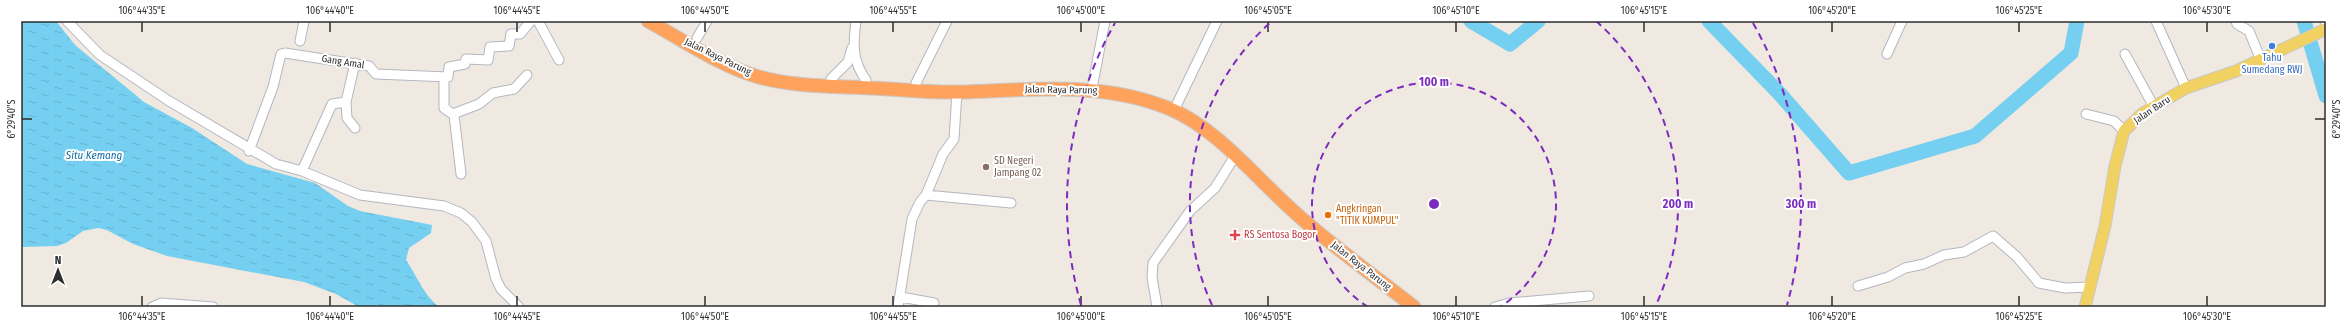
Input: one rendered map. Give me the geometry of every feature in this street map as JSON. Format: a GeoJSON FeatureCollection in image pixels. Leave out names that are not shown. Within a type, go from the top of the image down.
{"type":"FeatureCollection","features":[{"type":"Feature","properties":{"kind":"highway","name":"Jalan Raya Parung"},"geometry":{"type":"LineString","coordinates":[[648,21],[738,70],[760,77],[829,86],[957,92],[1072,88],[1102,90],[1132,96],[1170,109],[1198,126],[1335,238],[1424,307]]}},
{"type":"Feature","properties":{"kind":"highway","name":"Jalan Raya Parung"},"geometry":{"type":"LineString","coordinates":[[665,21],[741,63],[764,72],[831,79],[958,85],[1072,81],[1133,90],[1176,106],[1202,120],[1278,192],[1300,217],[1414,307]]}},
{"type":"Feature","properties":{"kind":"main road","name":"Jalan Baru"},"geometry":{"type":"LineString","coordinates":[[2085,307],[2124,131],[2144,113],[2184,89],[2218,78],[2326,29]]}},
{"type":"Feature","properties":{"kind":"street"},"geometry":{"type":"LineString","coordinates":[[68,21],[100,55],[169,101],[249,151],[276,164],[302,171],[360,195],[444,206],[461,213],[472,222],[486,241],[496,279],[519,307]]}},
{"type":"Feature","properties":{"kind":"street"},"geometry":{"type":"LineString","coordinates":[[300,41],[304,21]]}},
{"type":"Feature","properties":{"kind":"street"},"geometry":{"type":"LineString","coordinates":[[460,174],[453,114],[444,108],[444,77],[449,76],[449,67],[465,64],[466,59],[488,60],[489,48],[509,46],[511,34],[520,34],[531,21]]}},
{"type":"Feature","properties":{"kind":"street"},"geometry":{"type":"LineString","coordinates":[[538,21],[559,60]]}},
{"type":"Feature","properties":{"kind":"street"},"geometry":{"type":"LineString","coordinates":[[697,38],[707,21]]}},
{"type":"Feature","properties":{"kind":"street"},"geometry":{"type":"LineString","coordinates":[[831,79],[848,62],[853,46],[856,21]]}},
{"type":"Feature","properties":{"kind":"street"},"geometry":{"type":"LineString","coordinates":[[916,83],[947,21]]}},
{"type":"Feature","properties":{"kind":"street"},"geometry":{"type":"LineString","coordinates":[[1093,83],[1105,21]]}},
{"type":"Feature","properties":{"kind":"street"},"geometry":{"type":"LineString","coordinates":[[1176,106],[1217,21]]}},
{"type":"Feature","properties":{"kind":"street"},"geometry":{"type":"LineString","coordinates":[[1888,54],[1902,21]]}},
{"type":"Feature","properties":{"kind":"street"},"geometry":{"type":"LineString","coordinates":[[2156,21],[2184,89]]}},
{"type":"Feature","properties":{"kind":"street"},"geometry":{"type":"LineString","coordinates":[[2236,21],[2237,24],[2249,31],[2260,60]]}},
{"type":"Feature","properties":{"kind":"street"},"geometry":{"type":"LineString","coordinates":[[853,46],[858,70],[866,80]]}},
{"type":"Feature","properties":{"kind":"street","name":"Gang Amal"},"geometry":{"type":"LineString","coordinates":[[249,151],[273,87],[281,54],[285,53],[355,63],[371,67],[376,74],[444,77]]}},
{"type":"Feature","properties":{"kind":"street"},"geometry":{"type":"LineString","coordinates":[[2125,54],[2159,104]]}},
{"type":"Feature","properties":{"kind":"street"},"geometry":{"type":"LineString","coordinates":[[355,63],[346,102],[347,118],[355,128]]}},
{"type":"Feature","properties":{"kind":"street"},"geometry":{"type":"LineString","coordinates":[[453,114],[479,104],[493,93],[514,89],[527,75]]}},
{"type":"Feature","properties":{"kind":"street"},"geometry":{"type":"LineString","coordinates":[[898,307],[901,297],[912,218],[920,202],[926,195],[943,154],[954,139],[957,92]]}},
{"type":"Feature","properties":{"kind":"street"},"geometry":{"type":"LineString","coordinates":[[302,171],[332,104],[346,102]]}},
{"type":"Feature","properties":{"kind":"street"},"geometry":{"type":"LineString","coordinates":[[2086,114],[2114,121],[2124,131]]}},
{"type":"Feature","properties":{"kind":"street"},"geometry":{"type":"LineString","coordinates":[[1157,307],[1152,277],[1153,263],[1190,211],[1215,188],[1235,156]]}},
{"type":"Feature","properties":{"kind":"street"},"geometry":{"type":"LineString","coordinates":[[926,195],[1011,203]]}},
{"type":"Feature","properties":{"kind":"street"},"geometry":{"type":"LineString","coordinates":[[1858,286],[1888,277],[1904,268],[1924,264],[1944,255],[1964,252],[1993,236],[2017,256],[2039,283],[2064,288],[2090,287]]}},
{"type":"Feature","properties":{"kind":"street"},"geometry":{"type":"LineString","coordinates":[[1495,307],[1509,303],[1589,296]]}},
{"type":"Feature","properties":{"kind":"street"},"geometry":{"type":"LineString","coordinates":[[901,297],[934,303]]}},
{"type":"Feature","properties":{"kind":"street"},"geometry":{"type":"LineString","coordinates":[[152,307],[161,303],[213,307]]}},
{"type":"Feature","properties":{"kind":"water","name":"Situ Kemang"},"geometry":{"type":"Polygon","coordinates":[[[21,21],[56,21],[75,45],[144,102],[192,128],[247,164],[315,183],[348,206],[360,211],[432,225],[431,233],[409,248],[406,260],[425,292],[440,307],[359,307],[336,294],[304,282],[167,256],[133,244],[107,230],[98,228],[83,231],[66,243],[57,246],[21,247],[21,21]]]}},
{"type":"Feature","properties":{"kind":"waterway"},"geometry":{"type":"LineString","coordinates":[[1471,21],[1510,44],[1538,21]]}},
{"type":"Feature","properties":{"kind":"waterway"},"geometry":{"type":"LineString","coordinates":[[1709,21],[1779,93],[1849,173],[1975,136],[2071,53],[2077,21]]}},
{"type":"Feature","properties":{"kind":"waterway"},"geometry":{"type":"LineString","coordinates":[[2304,21],[2326,96]]}},
{"type":"Feature","properties":{"kind":"place","name":"Tahu Sumedang RWJ"},"geometry":{"type":"Point","coordinates":[2272,46]}},
{"type":"Feature","properties":{"kind":"place","name":"SD Negeri Jampang 02"},"geometry":{"type":"Point","coordinates":[986,167]}},
{"type":"Feature","properties":{"kind":"place","name":"Angkringan \"TITIK KUMPUL\""},"geometry":{"type":"Point","coordinates":[1328,215]}},
{"type":"Feature","properties":{"kind":"place","name":"RS Sentosa Bogor"},"geometry":{"type":"Point","coordinates":[1235,235]}}]}
